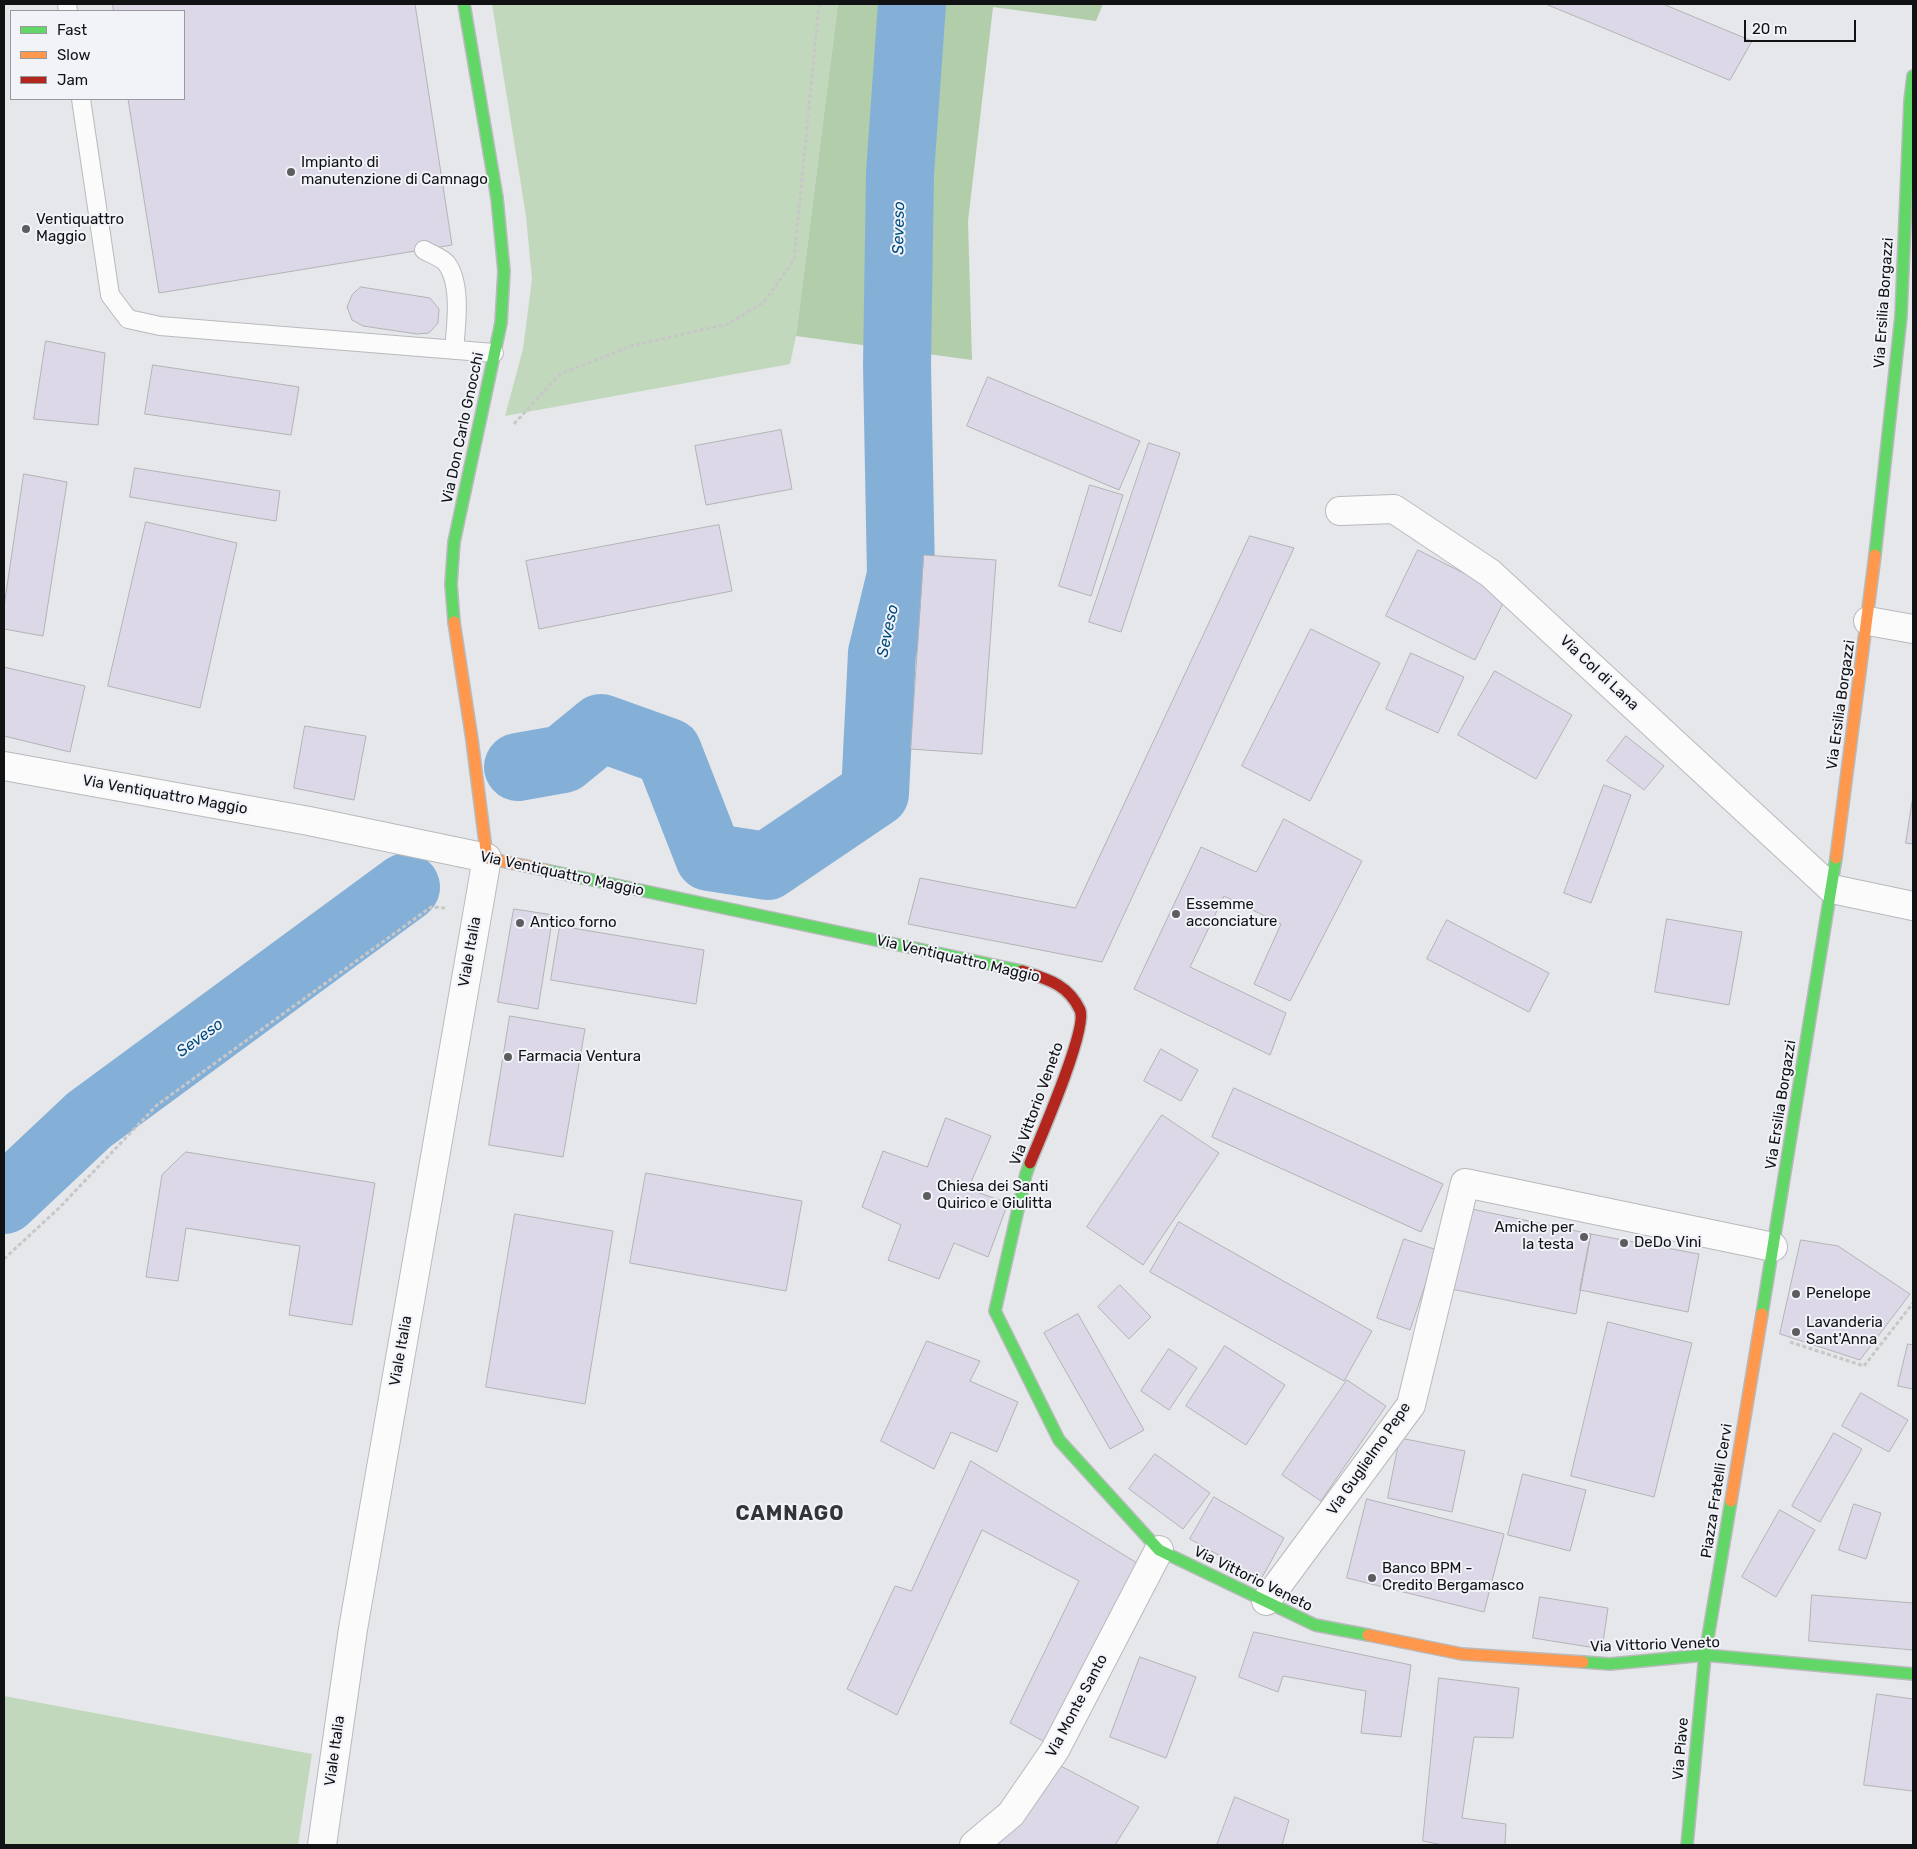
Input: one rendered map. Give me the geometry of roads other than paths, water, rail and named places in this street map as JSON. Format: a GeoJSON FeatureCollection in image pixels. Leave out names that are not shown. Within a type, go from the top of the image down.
{"type":"FeatureCollection","features":[{"type":"Feature","properties":{"kind":"street","name":"Via Don Carlo Gnocchi"},"geometry":{"type":"LineString","coordinates":[[464,4],[497,198],[503,262],[501,323],[454,542],[450,584],[453,619],[472,740],[487,858]]}},
{"type":"Feature","properties":{"kind":"street","name":"Via Ersilia Borgazzi"},"geometry":{"type":"LineString","coordinates":[[1759,1332],[1832,889],[1907,315],[1909,120],[1913,76]]}},
{"type":"Feature","properties":{"kind":"street","name":"Via Col di Lana"},"geometry":{"type":"LineString","coordinates":[[1340,511],[1394,509],[1490,573],[1832,889]]}},
{"type":"Feature","properties":{"kind":"street"},"geometry":{"type":"LineString","coordinates":[[1868,621],[1913,629]]}},
{"type":"Feature","properties":{"kind":"street","name":"Via Ventiquattro Maggio"},"geometry":{"type":"LineString","coordinates":[[4,766],[309,821],[1007,968],[1049,980],[1067,990],[1082,1012],[1078,1035]]}},
{"type":"Feature","properties":{"kind":"street","name":"Viale Italia"},"geometry":{"type":"LineString","coordinates":[[322,1845],[353,1629],[487,858]]}},
{"type":"Feature","properties":{"kind":"street"},"geometry":{"type":"LineString","coordinates":[[1832,889],[1913,906]]}},
{"type":"Feature","properties":{"kind":"street","name":"Via Vittorio Veneto"},"geometry":{"type":"LineString","coordinates":[[1078,1035],[1026,1174],[995,1311],[1059,1440],[1159,1550],[1315,1625],[1462,1654],[1610,1664],[1705,1655],[1913,1674]]}},
{"type":"Feature","properties":{"kind":"street","name":"Via Guglielmo Pepe"},"geometry":{"type":"LineString","coordinates":[[1266,1602],[1411,1405],[1465,1183],[1773,1247]]}},
{"type":"Feature","properties":{"kind":"street","name":"Piazza Fratelli Cervi"},"geometry":{"type":"LineString","coordinates":[[1705,1655],[1759,1332]]}},
{"type":"Feature","properties":{"kind":"street","name":"Via Monte Santo"},"geometry":{"type":"LineString","coordinates":[[974,1845],[1011,1814],[1055,1750],[1159,1550]]}},
{"type":"Feature","properties":{"kind":"street","name":"Via Piave"},"geometry":{"type":"LineString","coordinates":[[1687,1845],[1705,1655]]}},
{"type":"Feature","properties":{"kind":"lane"},"geometry":{"type":"LineString","coordinates":[[81,100],[110,295],[128,319],[160,326],[494,353]]}},
{"type":"Feature","properties":{"kind":"lane"},"geometry":{"type":"LineString","coordinates":[[424,250],[447,263],[454,281],[457,316],[454,350]]}},
{"type":"Feature","properties":{"kind":"waterway","name":"Seveso"},"geometry":{"type":"LineString","coordinates":[[518,767],[563,759],[601,728],[668,752],[709,857],[767,866],[875,793],[882,653],[901,575],[897,365],[900,173],[912,4]]}},
{"type":"Feature","properties":{"kind":"waterway","name":"Seveso"},"geometry":{"type":"LineString","coordinates":[[4,1200],[89,1120],[406,887]]}},
{"type":"Feature","properties":{"kind":"place","name":"Impianto di manutenzione di Camnago"},"geometry":{"type":"Point","coordinates":[291,172]}},
{"type":"Feature","properties":{"kind":"place","name":"Ventiquattro Maggio"},"geometry":{"type":"Point","coordinates":[26,229]}},
{"type":"Feature","properties":{"kind":"place","name":"Essemme acconciature"},"geometry":{"type":"Point","coordinates":[1176,914]}},
{"type":"Feature","properties":{"kind":"place","name":"Antico forno"},"geometry":{"type":"Point","coordinates":[520,923]}},
{"type":"Feature","properties":{"kind":"place","name":"Farmacia Ventura"},"geometry":{"type":"Point","coordinates":[508,1057]}},
{"type":"Feature","properties":{"kind":"place","name":"Chiesa dei Santi Quirico e Giulitta"},"geometry":{"type":"Point","coordinates":[927,1196]}},
{"type":"Feature","properties":{"kind":"place","name":"Amiche per la testa"},"geometry":{"type":"Point","coordinates":[1584,1237]}},
{"type":"Feature","properties":{"kind":"place","name":"DeDo Vini"},"geometry":{"type":"Point","coordinates":[1624,1243]}},
{"type":"Feature","properties":{"kind":"place","name":"Penelope"},"geometry":{"type":"Point","coordinates":[1796,1294]}},
{"type":"Feature","properties":{"kind":"place","name":"Lavanderia Sant'Anna"},"geometry":{"type":"Point","coordinates":[1796,1332]}},
{"type":"Feature","properties":{"kind":"place","name":"Banco BPM - Credito Bergamasco"},"geometry":{"type":"Point","coordinates":[1372,1578]}},
{"type":"Feature","properties":{"kind":"district","name":"CAMNAGO"},"geometry":{"type":"Point","coordinates":[790,1514]}}]}
